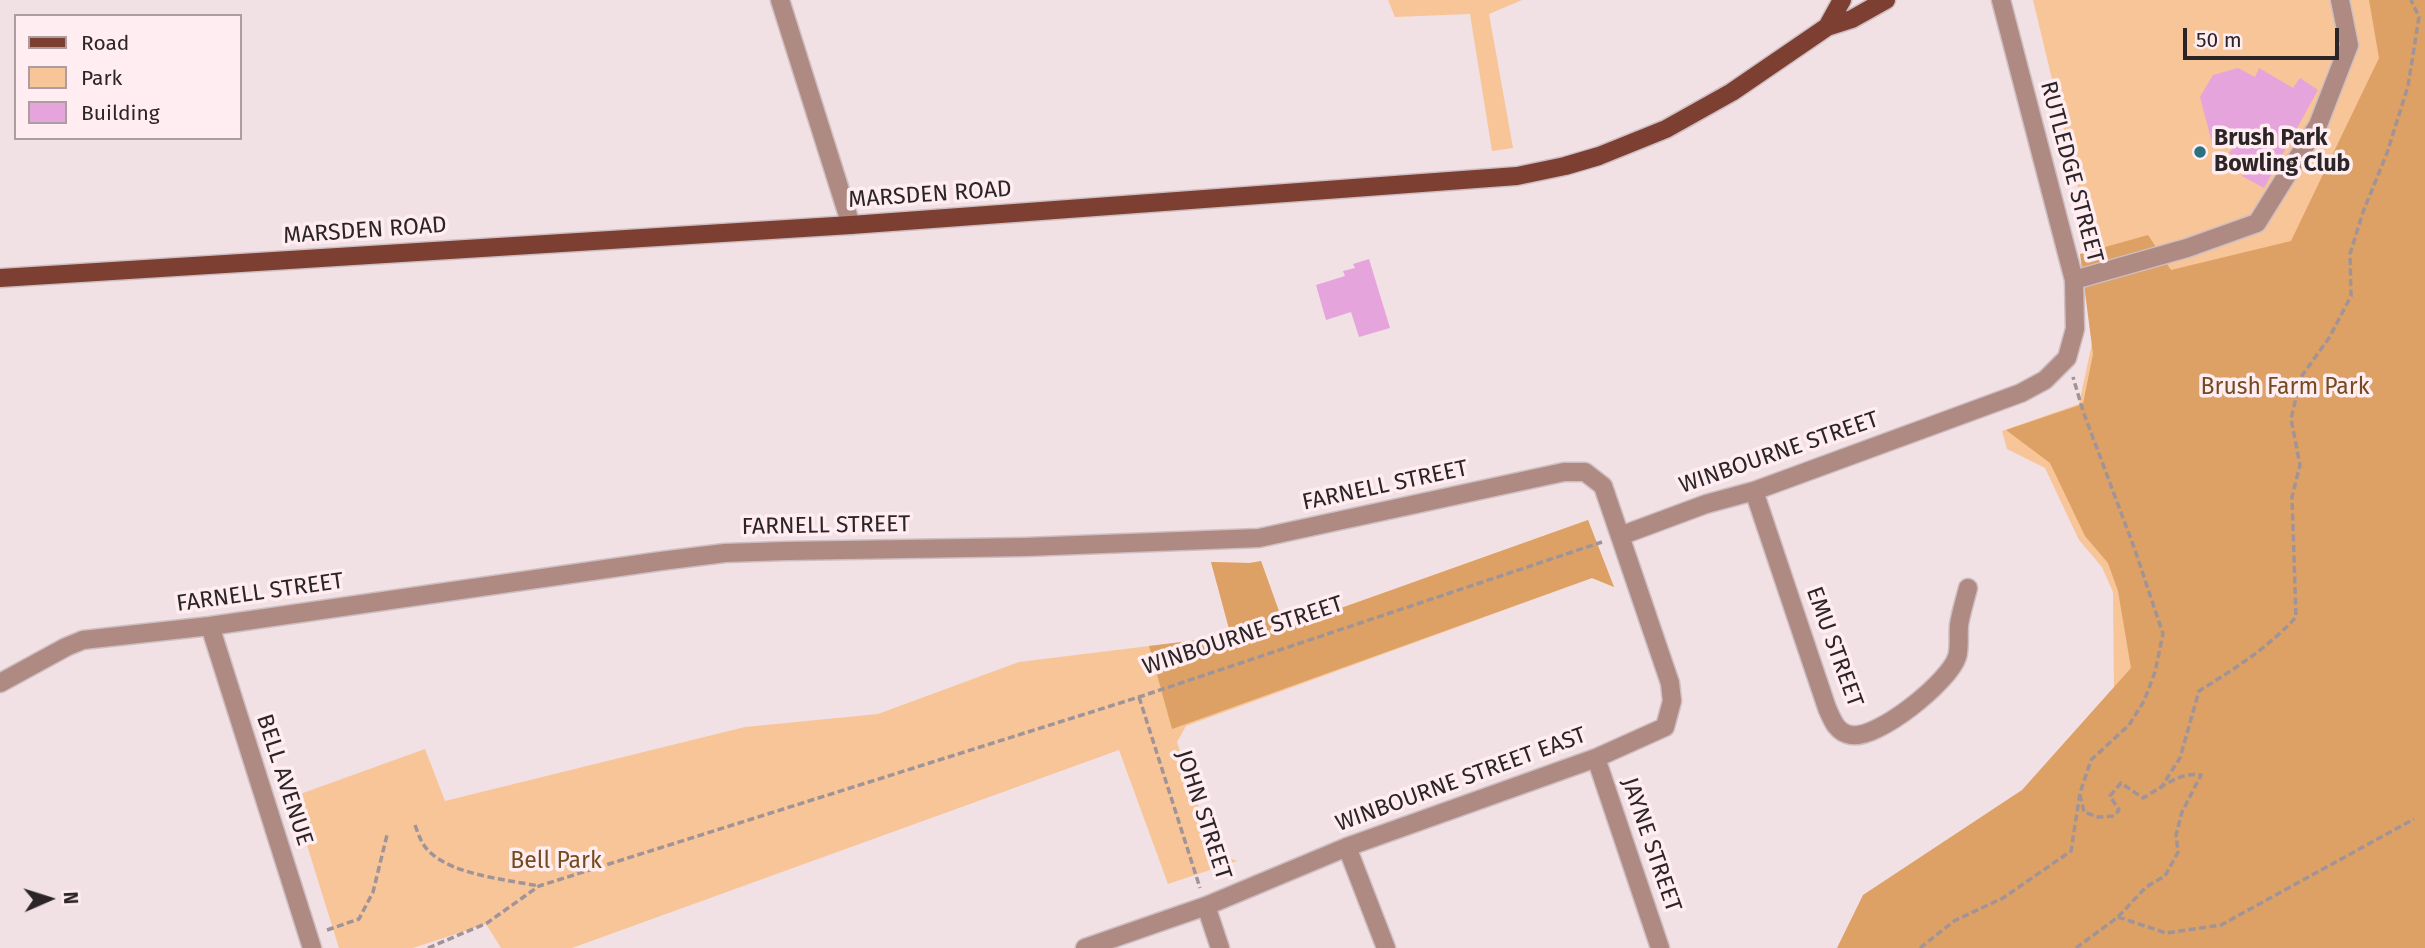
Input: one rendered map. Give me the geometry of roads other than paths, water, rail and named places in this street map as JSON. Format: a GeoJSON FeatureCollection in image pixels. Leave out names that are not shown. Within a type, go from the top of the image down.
{"type":"FeatureCollection","features":[{"type":"Feature","properties":{"kind":"main road","name":"MARSDEN ROAD"},"geometry":{"type":"LineString","coordinates":[[1826,27],[1843,0]]}},
{"type":"Feature","properties":{"kind":"main road","name":"MARSDEN ROAD"},"geometry":{"type":"LineString","coordinates":[[0,278],[851,225],[1517,176],[1599,156],[1666,129],[1732,92],[1826,27],[1852,19],[1886,0]]}},
{"type":"Feature","properties":{"kind":"street"},"geometry":{"type":"LineString","coordinates":[[780,0],[851,225]]}},
{"type":"Feature","properties":{"kind":"street","name":"RUTLEDGE STREET"},"geometry":{"type":"LineString","coordinates":[[2001,0],[2074,280],[2075,329],[2067,358]]}},
{"type":"Feature","properties":{"kind":"street"},"geometry":{"type":"LineString","coordinates":[[2074,280],[2187,248],[2257,223],[2318,125],[2349,45],[2340,0]]}},
{"type":"Feature","properties":{"kind":"street","name":"WINBOURNE STREET"},"geometry":{"type":"LineString","coordinates":[[1620,536],[1706,504],[1754,491],[2021,393],[2045,380],[2067,358]]}},
{"type":"Feature","properties":{"kind":"street","name":"FARNELL STREET"},"geometry":{"type":"LineString","coordinates":[[0,683],[83,640],[210,626],[661,561],[725,554],[1259,538],[1575,471],[1585,472],[1603,486],[1620,536]]}},
{"type":"Feature","properties":{"kind":"street","name":"EMU STREET"},"geometry":{"type":"LineString","coordinates":[[1754,491],[1827,708],[1833,723],[1842,733],[1863,735],[1880,729],[1917,701],[1951,669],[1958,656],[1960,621],[1968,588]]}},
{"type":"Feature","properties":{"kind":"street","name":"WINBOURNE STREET EAST"},"geometry":{"type":"LineString","coordinates":[[1085,948],[1206,906],[1347,847],[1596,758],[1665,727],[1672,701],[1670,683],[1620,536]]}},
{"type":"Feature","properties":{"kind":"street","name":"BELL AVENUE"},"geometry":{"type":"LineString","coordinates":[[210,626],[310,942]]}},
{"type":"Feature","properties":{"kind":"street","name":"JAYNE STREET"},"geometry":{"type":"LineString","coordinates":[[1596,758],[1660,948]]}},
{"type":"Feature","properties":{"kind":"street"},"geometry":{"type":"LineString","coordinates":[[1347,847],[1386,948]]}},
{"type":"Feature","properties":{"kind":"street","name":"JOHN STREET"},"geometry":{"type":"LineString","coordinates":[[1206,906],[1220,948]]}},
{"type":"Feature","properties":{"kind":"place","name":"Brush Park Bowling Club"},"geometry":{"type":"Point","coordinates":[2200,152]}},
{"type":"Feature","properties":{"kind":"park label","name":"Brush Farm Park"},"geometry":{"type":"Point","coordinates":[2285,388]}},
{"type":"Feature","properties":{"kind":"park label","name":"Bell Park"},"geometry":{"type":"Point","coordinates":[556,862]}}]}
